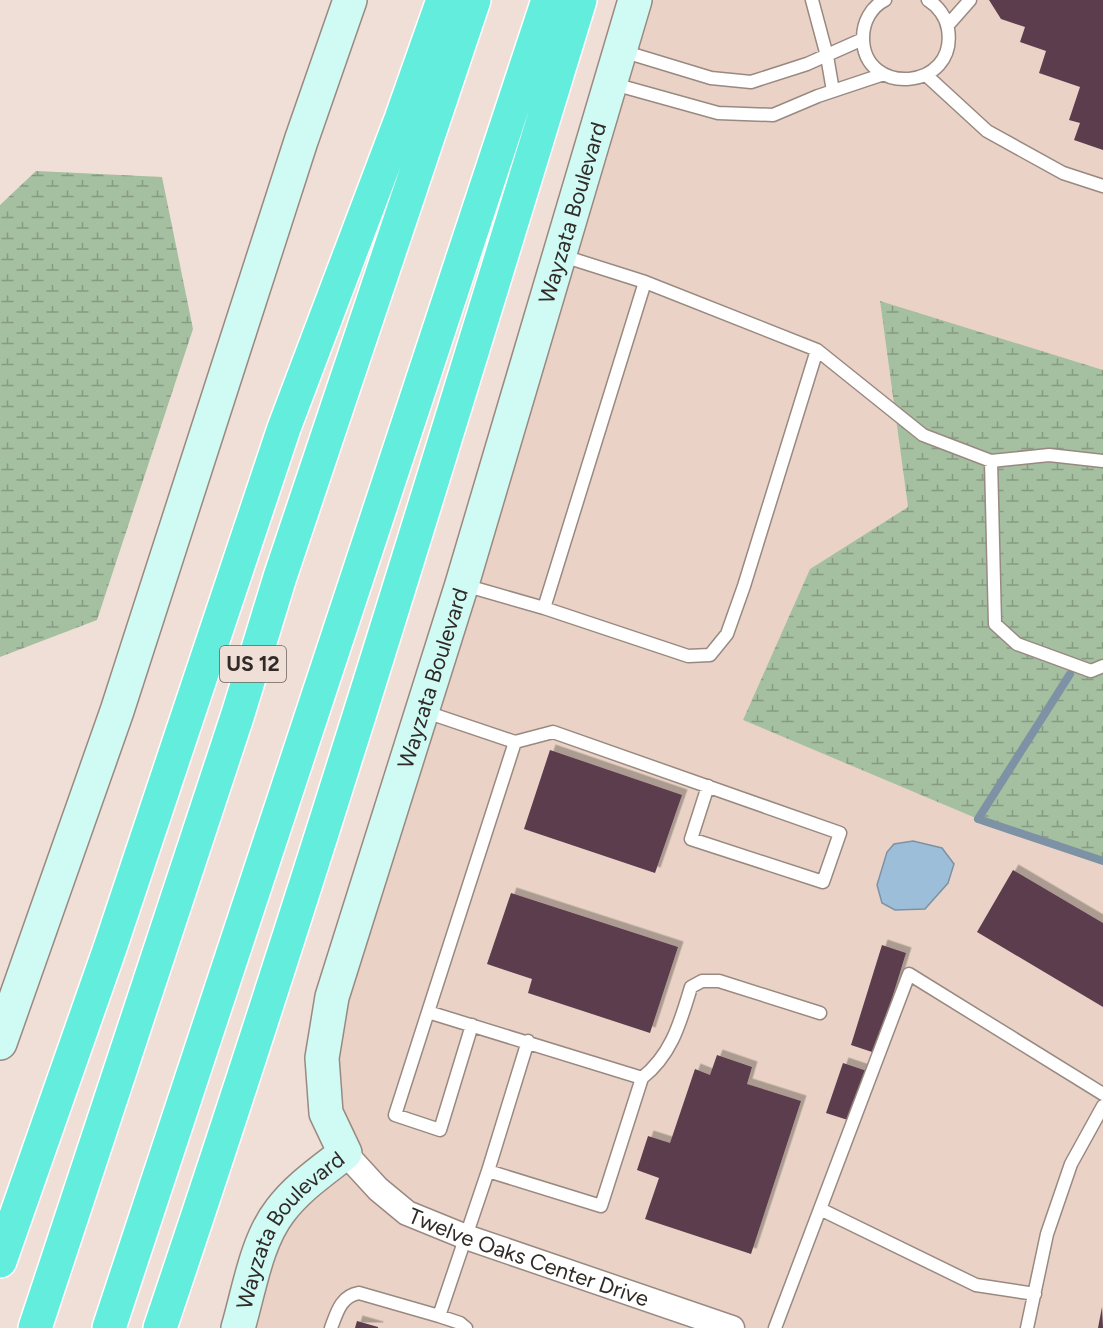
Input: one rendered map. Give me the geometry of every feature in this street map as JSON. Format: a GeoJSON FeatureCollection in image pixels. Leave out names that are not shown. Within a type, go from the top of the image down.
{"type":"FeatureCollection","features":[{"type":"Feature","properties":{"kind":"highway"},"geometry":{"type":"LineString","coordinates":[[0,1260],[110,948],[284,428],[401,119],[442,0]]}},
{"type":"Feature","properties":{"kind":"highway","name":"US 12"},"geometry":{"type":"LineString","coordinates":[[35,1328],[238,714],[280,577],[474,0]]}},
{"type":"Feature","properties":{"kind":"highway"},"geometry":{"type":"LineString","coordinates":[[109,1328],[548,0]]}},
{"type":"Feature","properties":{"kind":"highway"},"geometry":{"type":"LineString","coordinates":[[160,1328],[212,1174],[391,615],[580,0]]}},
{"type":"Feature","properties":{"kind":"highway"},"geometry":{"type":"LineString","coordinates":[[170,1328],[212,1174]]}},
{"type":"Feature","properties":{"kind":"street"},"geometry":{"type":"LineString","coordinates":[[0,1043],[117,711],[293,164],[350,0]]}},
{"type":"Feature","properties":{"kind":"street","name":"Wayzata Boulevard"},"geometry":{"type":"LineString","coordinates":[[238,1328],[263,1245],[279,1212],[306,1184],[345,1154],[326,1113],[322,1058],[332,997],[462,584],[635,0]]}},
{"type":"Feature","properties":{"kind":"street","name":"Twelve Oaks Center Drive"},"geometry":{"type":"LineString","coordinates":[[345,1154],[378,1189],[407,1213],[466,1237],[732,1328]]}},
{"type":"Feature","properties":{"kind":"lane"},"geometry":{"type":"LineString","coordinates":[[812,0],[827,56],[833,91]]}},
{"type":"Feature","properties":{"kind":"lane"},"geometry":{"type":"LineString","coordinates":[[885,0],[871,13],[865,25],[863,39],[866,53],[873,65],[884,74],[898,80],[913,80],[926,75],[938,66],[946,54],[950,39],[948,25],[942,12],[927,0]]}},
{"type":"Feature","properties":{"kind":"lane"},"geometry":{"type":"LineString","coordinates":[[948,25],[970,0]]}},
{"type":"Feature","properties":{"kind":"lane"},"geometry":{"type":"LineString","coordinates":[[619,51],[711,78],[752,82],[827,56],[863,39]]}},
{"type":"Feature","properties":{"kind":"lane"},"geometry":{"type":"LineString","coordinates":[[609,83],[718,113],[773,115],[884,74]]}},
{"type":"Feature","properties":{"kind":"lane"},"geometry":{"type":"LineString","coordinates":[[926,75],[987,131],[1063,173],[1103,186]]}},
{"type":"Feature","properties":{"kind":"lane"},"geometry":{"type":"LineString","coordinates":[[559,254],[645,282],[817,350],[923,435],[991,461],[1049,455],[1103,461]]}},
{"type":"Feature","properties":{"kind":"lane"},"geometry":{"type":"LineString","coordinates":[[544,608],[645,282]]}},
{"type":"Feature","properties":{"kind":"lane"},"geometry":{"type":"LineString","coordinates":[[462,584],[544,608],[688,656],[710,655],[727,634],[741,596],[817,350]]}},
{"type":"Feature","properties":{"kind":"lane"},"geometry":{"type":"LineString","coordinates":[[991,461],[996,624],[1017,644],[1091,671],[1103,666]]}},
{"type":"Feature","properties":{"kind":"lane"},"geometry":{"type":"LineString","coordinates":[[422,711],[515,742],[553,732],[708,786],[840,833],[823,882],[691,839],[708,786]]}},
{"type":"Feature","properties":{"kind":"lane"},"geometry":{"type":"LineString","coordinates":[[472,1025],[440,1130],[395,1115],[515,742]]}},
{"type":"Feature","properties":{"kind":"lane"},"geometry":{"type":"LineString","coordinates":[[775,1328],[909,974],[1103,1094]]}},
{"type":"Feature","properties":{"kind":"lane"},"geometry":{"type":"LineString","coordinates":[[488,1171],[602,1206],[642,1078],[658,1065],[673,1042],[691,987],[702,981],[719,981],[820,1013]]}},
{"type":"Feature","properties":{"kind":"lane"},"geometry":{"type":"LineString","coordinates":[[428,1012],[642,1078]]}},
{"type":"Feature","properties":{"kind":"lane"},"geometry":{"type":"LineString","coordinates":[[439,1316],[488,1171],[528,1041]]}},
{"type":"Feature","properties":{"kind":"lane"},"geometry":{"type":"LineString","coordinates":[[1027,1328],[1047,1234],[1071,1164],[1103,1106]]}},
{"type":"Feature","properties":{"kind":"lane"},"geometry":{"type":"LineString","coordinates":[[820,1209],[976,1285],[1035,1294]]}},
{"type":"Feature","properties":{"kind":"lane"},"geometry":{"type":"LineString","coordinates":[[331,1328],[341,1303],[351,1294],[359,1293],[439,1316],[460,1323],[466,1328]]}},
{"type":"Feature","properties":{"kind":"shaded area"},"geometry":{"type":"Polygon","coordinates":[[[635,0],[1103,0],[1103,370],[880,302],[908,507],[810,569],[743,720],[978,819],[1103,861],[1103,1328],[238,1328],[263,1245],[345,1154],[322,1058],[635,0]]]}},
{"type":"Feature","properties":{"kind":"green space"},"geometry":{"type":"Polygon","coordinates":[[[36,171],[162,177],[193,329],[97,620],[0,657],[0,205],[36,171]]]}},
{"type":"Feature","properties":{"kind":"green space"},"geometry":{"type":"Polygon","coordinates":[[[880,301],[1103,370],[1103,861],[978,819],[743,720],[810,569],[908,507],[880,301]]]}},
{"type":"Feature","properties":{"kind":"water"},"geometry":{"type":"Polygon","coordinates":[[[913,841],[942,848],[954,864],[948,883],[925,909],[895,910],[882,903],[877,885],[887,852],[894,844],[913,841]]]}},
{"type":"Feature","properties":{"kind":"building"},"geometry":{"type":"Polygon","coordinates":[[[989,0],[1103,0],[1103,150],[1074,140],[1080,123],[1069,120],[1080,87],[1039,73],[1046,51],[1020,42],[1025,27],[1001,19],[989,0]]]}},
{"type":"Feature","properties":{"kind":"building"},"geometry":{"type":"Polygon","coordinates":[[[550,750],[682,795],[655,873],[524,829],[550,750]]]}},
{"type":"Feature","properties":{"kind":"building"},"geometry":{"type":"Polygon","coordinates":[[[1013,870],[1103,923],[1103,1007],[977,932],[1013,870]]]}},
{"type":"Feature","properties":{"kind":"building"},"geometry":{"type":"Polygon","coordinates":[[[511,893],[678,947],[650,1033],[528,993],[532,979],[487,964],[511,893]]]}},
{"type":"Feature","properties":{"kind":"building"},"geometry":{"type":"Polygon","coordinates":[[[882,945],[906,953],[875,1053],[851,1045],[882,945]]]}},
{"type":"Feature","properties":{"kind":"building"},"geometry":{"type":"Polygon","coordinates":[[[717,1055],[752,1067],[747,1084],[801,1101],[751,1254],[645,1219],[659,1178],[637,1170],[648,1136],[670,1143],[695,1069],[710,1075],[717,1055]]]}},
{"type":"Feature","properties":{"kind":"building"},"geometry":{"type":"Polygon","coordinates":[[[843,1063],[867,1071],[851,1121],[826,1113],[843,1063]]]}},
{"type":"Feature","properties":{"kind":"building"},"geometry":{"type":"Polygon","coordinates":[[[1102,1307],[1103,1328],[1098,1328],[1102,1307]]]}},
{"type":"Feature","properties":{"kind":"building"},"geometry":{"type":"Polygon","coordinates":[[[357,1321],[378,1327],[378,1328],[355,1328],[357,1321]]]}},
{"type":"Feature","properties":{"kind":"waterway"},"geometry":{"type":"LineString","coordinates":[[1070,674],[978,819],[1103,861]]}}]}
